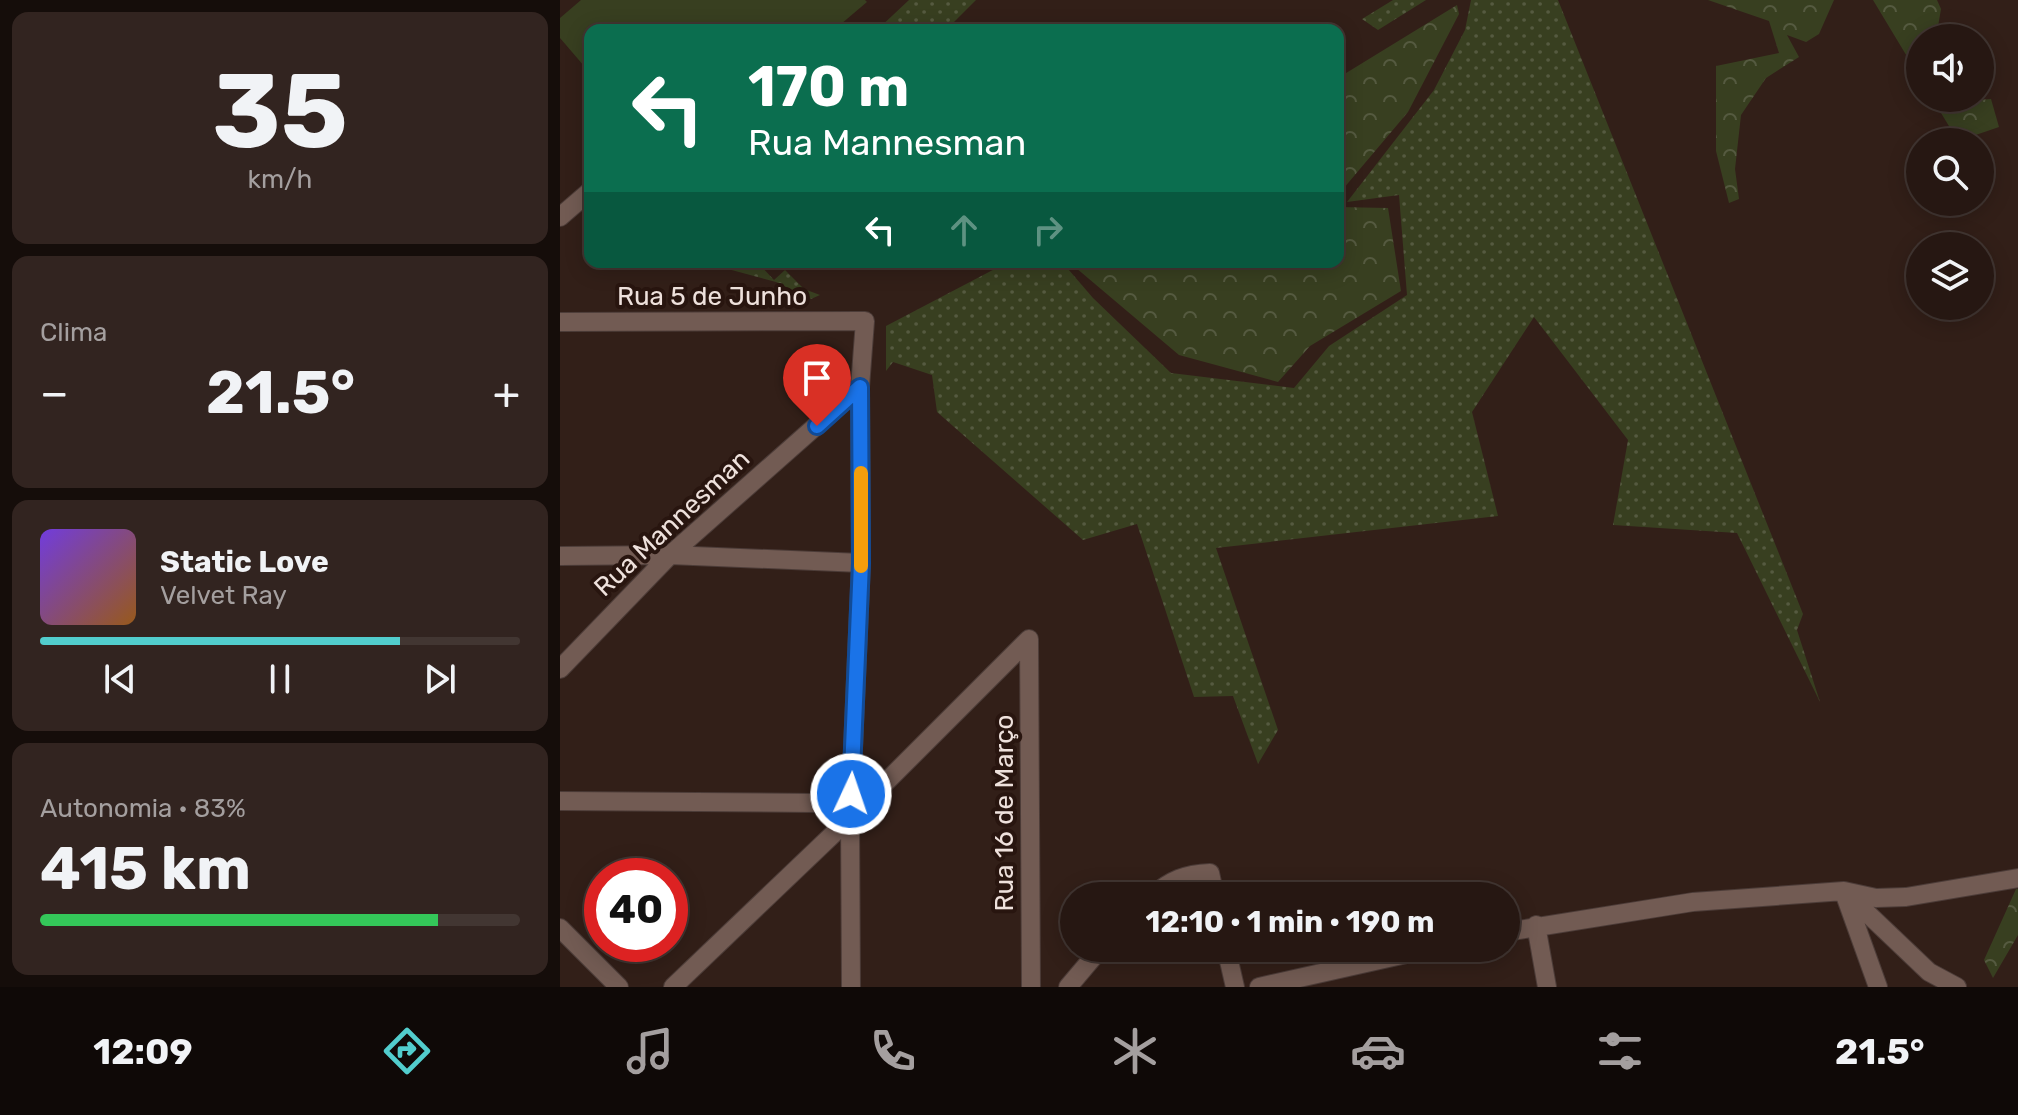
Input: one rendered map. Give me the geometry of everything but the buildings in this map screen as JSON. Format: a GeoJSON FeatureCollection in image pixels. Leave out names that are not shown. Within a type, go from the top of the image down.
{"type":"FeatureCollection","features":[{"type":"Feature","properties":{"kind":"street"},"geometry":{"type":"LineString","coordinates":[[560,217],[584,196]]}},
{"type":"Feature","properties":{"kind":"street","name":"Rua 5 de Junho"},"geometry":{"type":"LineString","coordinates":[[560,322],[865,321],[860,387]]}},
{"type":"Feature","properties":{"kind":"street"},"geometry":{"type":"LineString","coordinates":[[851,987],[850,818],[861,563],[860,387]]}},
{"type":"Feature","properties":{"kind":"street","name":"Rua Mannesman"},"geometry":{"type":"LineString","coordinates":[[560,669],[670,555],[860,387]]}},
{"type":"Feature","properties":{"kind":"street"},"geometry":{"type":"LineString","coordinates":[[560,556],[670,555],[861,563]]}},
{"type":"Feature","properties":{"kind":"street","name":"Rua 16 de Março"},"geometry":{"type":"LineString","coordinates":[[850,818],[1029,639],[1031,987]]}},
{"type":"Feature","properties":{"kind":"street"},"geometry":{"type":"LineString","coordinates":[[560,801],[817,803],[834,805],[850,818]]}},
{"type":"Feature","properties":{"kind":"street"},"geometry":{"type":"LineString","coordinates":[[673,987],[850,818]]}},
{"type":"Feature","properties":{"kind":"street"},"geometry":{"type":"LineString","coordinates":[[1168,882],[1189,874],[1210,873],[1212,882]]}},
{"type":"Feature","properties":{"kind":"street"},"geometry":{"type":"LineString","coordinates":[[1520,929],[1693,902],[1844,891],[1876,898],[1906,897],[2018,878]]}},
{"type":"Feature","properties":{"kind":"street"},"geometry":{"type":"LineString","coordinates":[[1844,891],[1878,987]]}},
{"type":"Feature","properties":{"kind":"street"},"geometry":{"type":"LineString","coordinates":[[1844,891],[1929,972],[1957,987]]}},
{"type":"Feature","properties":{"kind":"street"},"geometry":{"type":"LineString","coordinates":[[1536,925],[1547,987]]}},
{"type":"Feature","properties":{"kind":"street"},"geometry":{"type":"LineString","coordinates":[[560,928],[619,987]]}},
{"type":"Feature","properties":{"kind":"street"},"geometry":{"type":"LineString","coordinates":[[1068,987],[1089,962]]}},
{"type":"Feature","properties":{"kind":"street"},"geometry":{"type":"LineString","coordinates":[[1229,962],[1235,987]]}},
{"type":"Feature","properties":{"kind":"street"},"geometry":{"type":"LineString","coordinates":[[1259,987],[1371,962]]}},
{"type":"Feature","properties":{"kind":"green space"},"geometry":{"type":"Polygon","coordinates":[[[581,0],[867,2],[841,24],[584,24],[584,66],[560,38],[560,18],[581,0]]]}},
{"type":"Feature","properties":{"kind":"green space"},"geometry":{"type":"Polygon","coordinates":[[[909,0],[976,0],[952,24],[883,24],[909,0]]]}},
{"type":"Feature","properties":{"kind":"green space"},"geometry":{"type":"Polygon","coordinates":[[[1393,0],[1426,0],[1378,30],[1362,19],[1393,0]]]}},
{"type":"Feature","properties":{"kind":"green space"},"geometry":{"type":"Polygon","coordinates":[[[1471,0],[1558,0],[1803,614],[1797,630],[1820,702],[1737,533],[1613,525],[1628,440],[1534,317],[1472,412],[1498,516],[1216,548],[1278,730],[1258,764],[1233,696],[1194,697],[1137,524],[1083,540],[937,412],[932,375],[893,362],[886,371],[886,326],[997,268],[1067,268],[1093,298],[1171,373],[1294,388],[1329,346],[1407,295],[1399,195],[1347,202],[1434,90],[1465,30],[1471,0]]]}},
{"type":"Feature","properties":{"kind":"green space"},"geometry":{"type":"Polygon","coordinates":[[[1708,0],[1834,0],[1819,34],[1806,42],[1787,35],[1799,57],[1766,78],[1741,115],[1735,169],[1739,199],[1729,203],[1716,151],[1716,66],[1779,53],[1769,21],[1708,0]]]}},
{"type":"Feature","properties":{"kind":"green space"},"geometry":{"type":"Polygon","coordinates":[[[1873,0],[1937,0],[1941,9],[1938,24],[1906,24],[1906,55],[1873,0]]]}},
{"type":"Feature","properties":{"kind":"green space"},"geometry":{"type":"Polygon","coordinates":[[[1457,5],[1459,14],[1408,112],[1344,188],[1344,74],[1457,5]]]}},
{"type":"Feature","properties":{"kind":"green space"},"geometry":{"type":"Polygon","coordinates":[[[1994,110],[1999,127],[1994,129],[1950,128],[1940,112],[1994,112],[1994,110]]]}},
{"type":"Feature","properties":{"kind":"green space"},"geometry":{"type":"Polygon","coordinates":[[[1344,207],[1388,208],[1401,291],[1310,346],[1278,382],[1179,355],[1076,268],[1344,268],[1344,207]]]}},
{"type":"Feature","properties":{"kind":"green space"},"geometry":{"type":"Polygon","coordinates":[[[724,268],[763,268],[774,280],[785,270],[804,289],[820,295],[811,299],[776,282],[724,268]]]}},
{"type":"Feature","properties":{"kind":"green space"},"geometry":{"type":"Polygon","coordinates":[[[2016,889],[2018,935],[1993,978],[1984,960],[2016,889]]]}},
{"type":"Feature","properties":{"kind":"slow traffic"},"geometry":{"type":"LineString","coordinates":[[861,473],[861,566]]}},
{"type":"Feature","properties":{"kind":"route"},"geometry":{"type":"LineString","coordinates":[[817,426],[860,387],[861,563],[851,794]]}}]}
